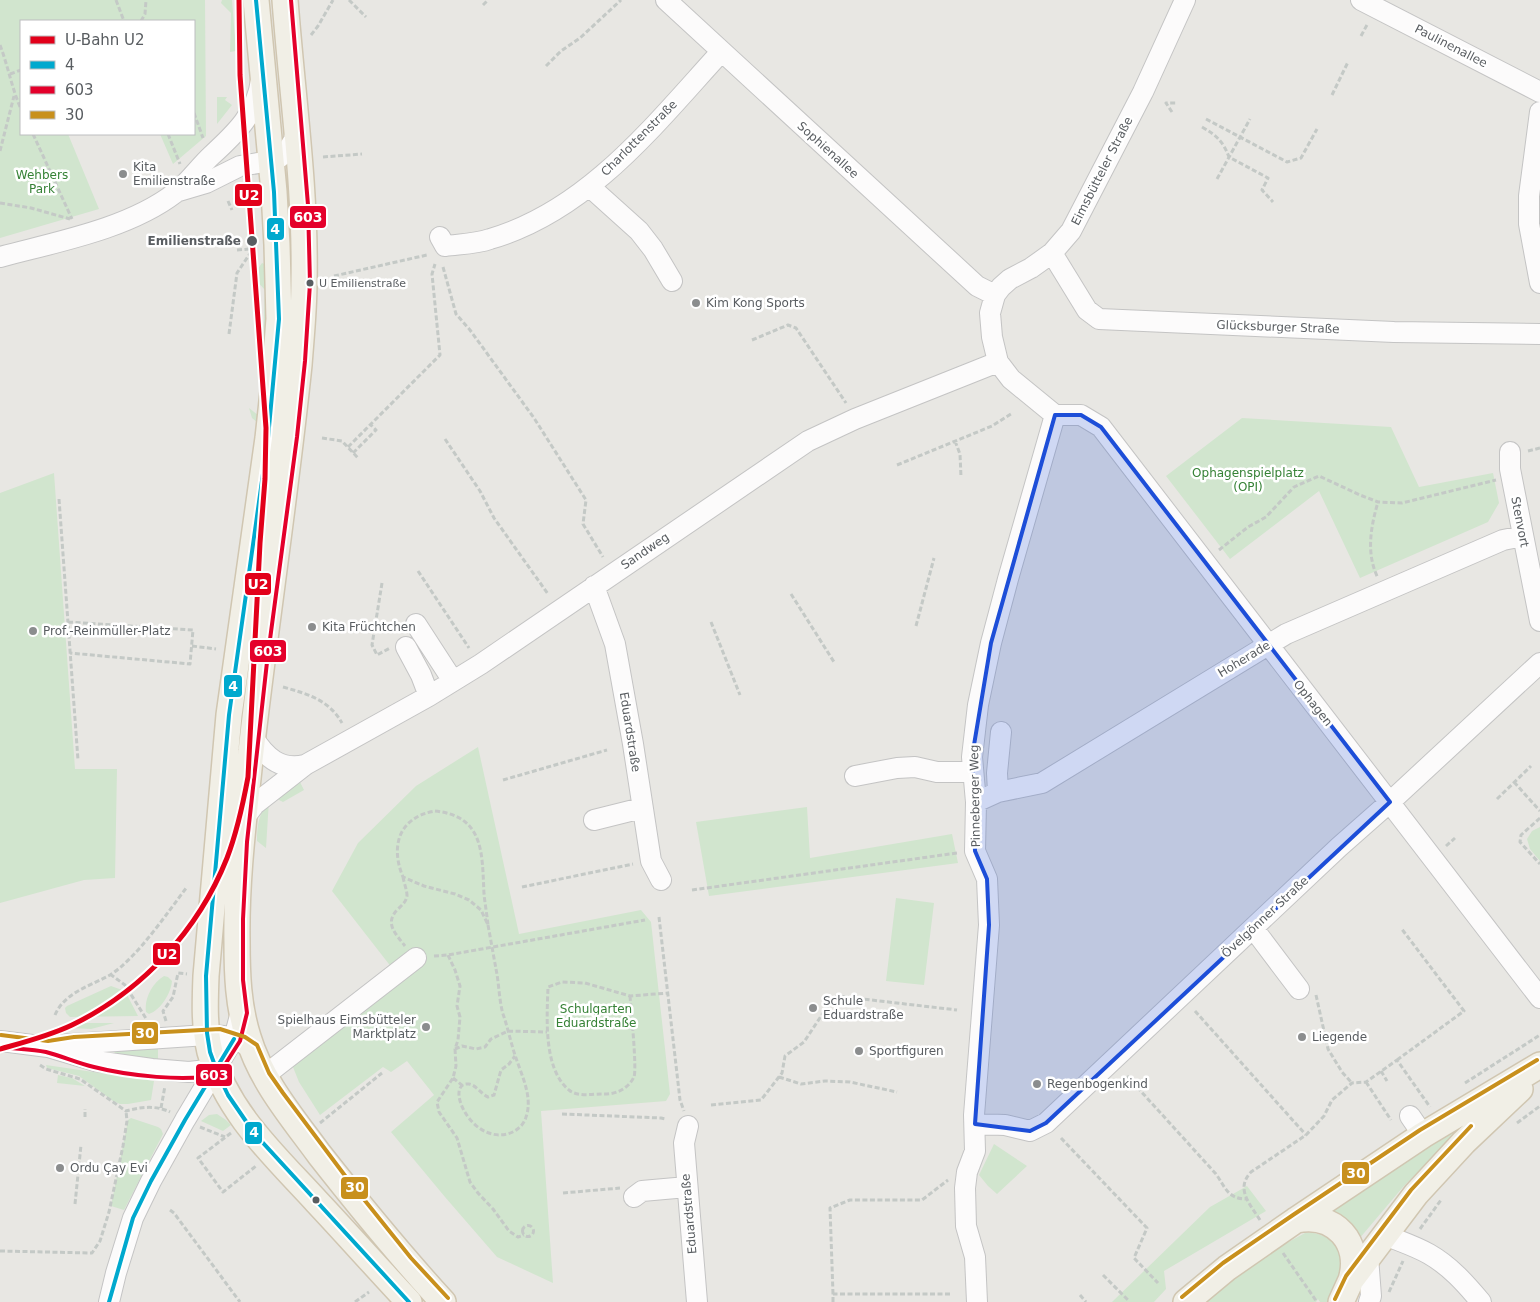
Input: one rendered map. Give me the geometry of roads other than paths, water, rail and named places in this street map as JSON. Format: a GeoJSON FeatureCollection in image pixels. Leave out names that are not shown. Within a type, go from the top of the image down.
{"type":"FeatureCollection","features":[{"type":"Feature","properties":{"kind":"main road"},"geometry":{"type":"LineString","coordinates":[[256,0],[271,161],[279,310],[274,383],[229,715],[197,975],[205,1014],[206,1035],[216,1070],[246,1123],[270,1152],[409,1302]]}},
{"type":"Feature","properties":{"kind":"main road"},"geometry":{"type":"LineString","coordinates":[[285,0],[302,206],[304,283],[299,361],[243,824],[237,919],[237,980],[243,1044],[287,1111],[341,1181],[406,1262],[443,1302]]}},
{"type":"Feature","properties":{"kind":"main road"},"geometry":{"type":"LineString","coordinates":[[1186,1302],[1227,1268],[1296,1220],[1409,1124],[1540,1065]]}},
{"type":"Feature","properties":{"kind":"main road"},"geometry":{"type":"LineString","coordinates":[[1346,1291],[1368,1257],[1416,1194],[1464,1142],[1540,1071]]}},
{"type":"Feature","properties":{"kind":"main road"},"geometry":{"type":"LineString","coordinates":[[1296,1220],[1305,1218],[1329,1223],[1342,1233],[1347,1240],[1353,1255],[1353,1272],[1346,1291]]}},
{"type":"Feature","properties":{"kind":"street","name":"Sophienallee"},"geometry":{"type":"LineString","coordinates":[[666,0],[976,286],[995,295]]}},
{"type":"Feature","properties":{"kind":"street","name":"Eimsbütteler Straße"},"geometry":{"type":"LineString","coordinates":[[995,295],[1001,286],[1010,279],[1031,268],[1052,252],[1071,231],[1143,92],[1185,0]]}},
{"type":"Feature","properties":{"kind":"street","name":"Paulinenallee"},"geometry":{"type":"LineString","coordinates":[[1361,0],[1540,92]]}},
{"type":"Feature","properties":{"kind":"street","name":"Charlottenstraße"},"geometry":{"type":"LineString","coordinates":[[440,237],[445,246],[489,240],[524,227],[568,202],[610,169],[721,52]]}},
{"type":"Feature","properties":{"kind":"street"},"geometry":{"type":"LineString","coordinates":[[0,257],[73,237],[134,217],[149,210],[176,192],[235,134],[248,118],[260,87],[262,70]]}},
{"type":"Feature","properties":{"kind":"street"},"geometry":{"type":"LineString","coordinates":[[1540,112],[1538,143],[1528,196],[1530,224],[1540,280]]}},
{"type":"Feature","properties":{"kind":"street"},"geometry":{"type":"LineString","coordinates":[[176,192],[206,182],[240,166],[271,161],[280,157],[288,150],[294,140],[296,130]]}},
{"type":"Feature","properties":{"kind":"street"},"geometry":{"type":"LineString","coordinates":[[589,186],[639,231],[653,248],[672,281]]}},
{"type":"Feature","properties":{"kind":"street","name":"Glücksburger Straße"},"geometry":{"type":"LineString","coordinates":[[1052,252],[1087,310],[1100,319],[1394,332],[1540,334]]}},
{"type":"Feature","properties":{"kind":"street"},"geometry":{"type":"LineString","coordinates":[[995,295],[990,313],[992,337],[998,362],[1011,379],[1055,415]]}},
{"type":"Feature","properties":{"kind":"street","name":"Sandweg"},"geometry":{"type":"LineString","coordinates":[[243,824],[254,804],[306,766],[453,681],[808,441],[856,419],[998,362]]}},
{"type":"Feature","properties":{"kind":"street","name":"Ophagen"},"geometry":{"type":"LineString","coordinates":[[1055,415],[1081,415],[1101,427],[1540,998]]}},
{"type":"Feature","properties":{"kind":"street","name":"Pinneberger Weg"},"geometry":{"type":"LineString","coordinates":[[977,1302],[975,1257],[966,1226],[965,1188],[967,1172],[975,1150],[974,1115],[989,925],[987,879],[975,851],[976,802],[972,757],[978,705],[991,643],[1055,415]]}},
{"type":"Feature","properties":{"kind":"street","name":"Stenvort"},"geometry":{"type":"LineString","coordinates":[[1519,451],[1510,469],[1540,621]]}},
{"type":"Feature","properties":{"kind":"street","name":"Hoherade"},"geometry":{"type":"LineString","coordinates":[[976,802],[998,792],[1042,783],[1286,634],[1503,540],[1523,536]]}},
{"type":"Feature","properties":{"kind":"street","name":"Eduardstraße"},"geometry":{"type":"LineString","coordinates":[[594,586],[615,644],[651,861],[661,880]]}},
{"type":"Feature","properties":{"kind":"street"},"geometry":{"type":"LineString","coordinates":[[416,624],[453,681]]}},
{"type":"Feature","properties":{"kind":"street"},"geometry":{"type":"LineString","coordinates":[[401,646],[423,680],[429,696]]}},
{"type":"Feature","properties":{"kind":"street","name":"Övelgönner Straße"},"geometry":{"type":"LineString","coordinates":[[975,1124],[1006,1125],[1030,1131],[1046,1124],[1339,847],[1540,663]]}},
{"type":"Feature","properties":{"kind":"street"},"geometry":{"type":"LineString","coordinates":[[998,792],[997,773],[1001,732]]}},
{"type":"Feature","properties":{"kind":"street"},"geometry":{"type":"LineString","coordinates":[[253,737],[266,755],[280,765],[296,768],[306,766]]}},
{"type":"Feature","properties":{"kind":"street"},"geometry":{"type":"LineString","coordinates":[[855,776],[897,768],[915,767],[937,772],[973,772]]}},
{"type":"Feature","properties":{"kind":"street"},"geometry":{"type":"LineString","coordinates":[[594,820],[642,808]]}},
{"type":"Feature","properties":{"kind":"street"},"geometry":{"type":"LineString","coordinates":[[1253,928],[1307,991]]}},
{"type":"Feature","properties":{"kind":"street"},"geometry":{"type":"LineString","coordinates":[[264,1076],[416,958]]}},
{"type":"Feature","properties":{"kind":"street"},"geometry":{"type":"LineString","coordinates":[[48,1047],[74,1043],[206,1035],[220,1035],[243,1044],[216,1070],[176,1137],[133,1218],[109,1302]]}},
{"type":"Feature","properties":{"kind":"street"},"geometry":{"type":"LineString","coordinates":[[0,1041],[48,1047],[95,1061],[167,1072],[216,1070]]}},
{"type":"Feature","properties":{"kind":"street","name":"Eduardstraße"},"geometry":{"type":"LineString","coordinates":[[688,1126],[684,1143],[697,1302]]}},
{"type":"Feature","properties":{"kind":"street"},"geometry":{"type":"LineString","coordinates":[[634,1197],[642,1191],[687,1187]]}},
{"type":"Feature","properties":{"kind":"street"},"geometry":{"type":"LineString","coordinates":[[1385,1235],[1428,1253],[1447,1266],[1481,1302]]}},
{"type":"Feature","properties":{"kind":"street"},"geometry":{"type":"LineString","coordinates":[[1368,1257],[1371,1296],[1369,1302]]}},
{"type":"Feature","properties":{"kind":"metro line","name":"U2"},"geometry":{"type":"LineString","coordinates":[[0,1049],[55,1032],[98,1011],[122,995],[165,956],[184,934],[215,885],[231,848],[242,808],[248,777],[265,479],[266,428],[240,75],[239,0]]}},
{"type":"Feature","properties":{"kind":"place","name":"Kita Emilienstraße"},"geometry":{"type":"Point","coordinates":[123,174]}},
{"type":"Feature","properties":{"kind":"place","name":"Emilienstraße"},"geometry":{"type":"Point","coordinates":[252,241]}},
{"type":"Feature","properties":{"kind":"place","name":"U Emilienstraße"},"geometry":{"type":"Point","coordinates":[310,283]}},
{"type":"Feature","properties":{"kind":"place","name":"Kim Kong Sports"},"geometry":{"type":"Point","coordinates":[696,303]}},
{"type":"Feature","properties":{"kind":"place","name":"Kita Früchtchen"},"geometry":{"type":"Point","coordinates":[312,627]}},
{"type":"Feature","properties":{"kind":"place","name":"Prof.-Reinmüller-Platz"},"geometry":{"type":"Point","coordinates":[33,631]}},
{"type":"Feature","properties":{"kind":"place","name":"Schule Eduardstraße"},"geometry":{"type":"Point","coordinates":[813,1008]}},
{"type":"Feature","properties":{"kind":"place","name":"Spielhaus Eimsbütteler Marktplatz"},"geometry":{"type":"Point","coordinates":[426,1027]}},
{"type":"Feature","properties":{"kind":"place","name":"Liegende"},"geometry":{"type":"Point","coordinates":[1302,1037]}},
{"type":"Feature","properties":{"kind":"place","name":"Sportfiguren"},"geometry":{"type":"Point","coordinates":[859,1051]}},
{"type":"Feature","properties":{"kind":"place","name":"Regenbogenkind"},"geometry":{"type":"Point","coordinates":[1037,1084]}},
{"type":"Feature","properties":{"kind":"place","name":"Ordu Çay Evi"},"geometry":{"type":"Point","coordinates":[60,1168]}},
{"type":"Feature","properties":{"kind":"park label","name":"Wehbers Park"},"geometry":{"type":"Point","coordinates":[42,182]}},
{"type":"Feature","properties":{"kind":"park label","name":"Ophagenspielplatz (OPI)"},"geometry":{"type":"Point","coordinates":[1248,480]}},
{"type":"Feature","properties":{"kind":"park label","name":"Schulgarten Eduardstraße"},"geometry":{"type":"Point","coordinates":[596,1016]}}]}
